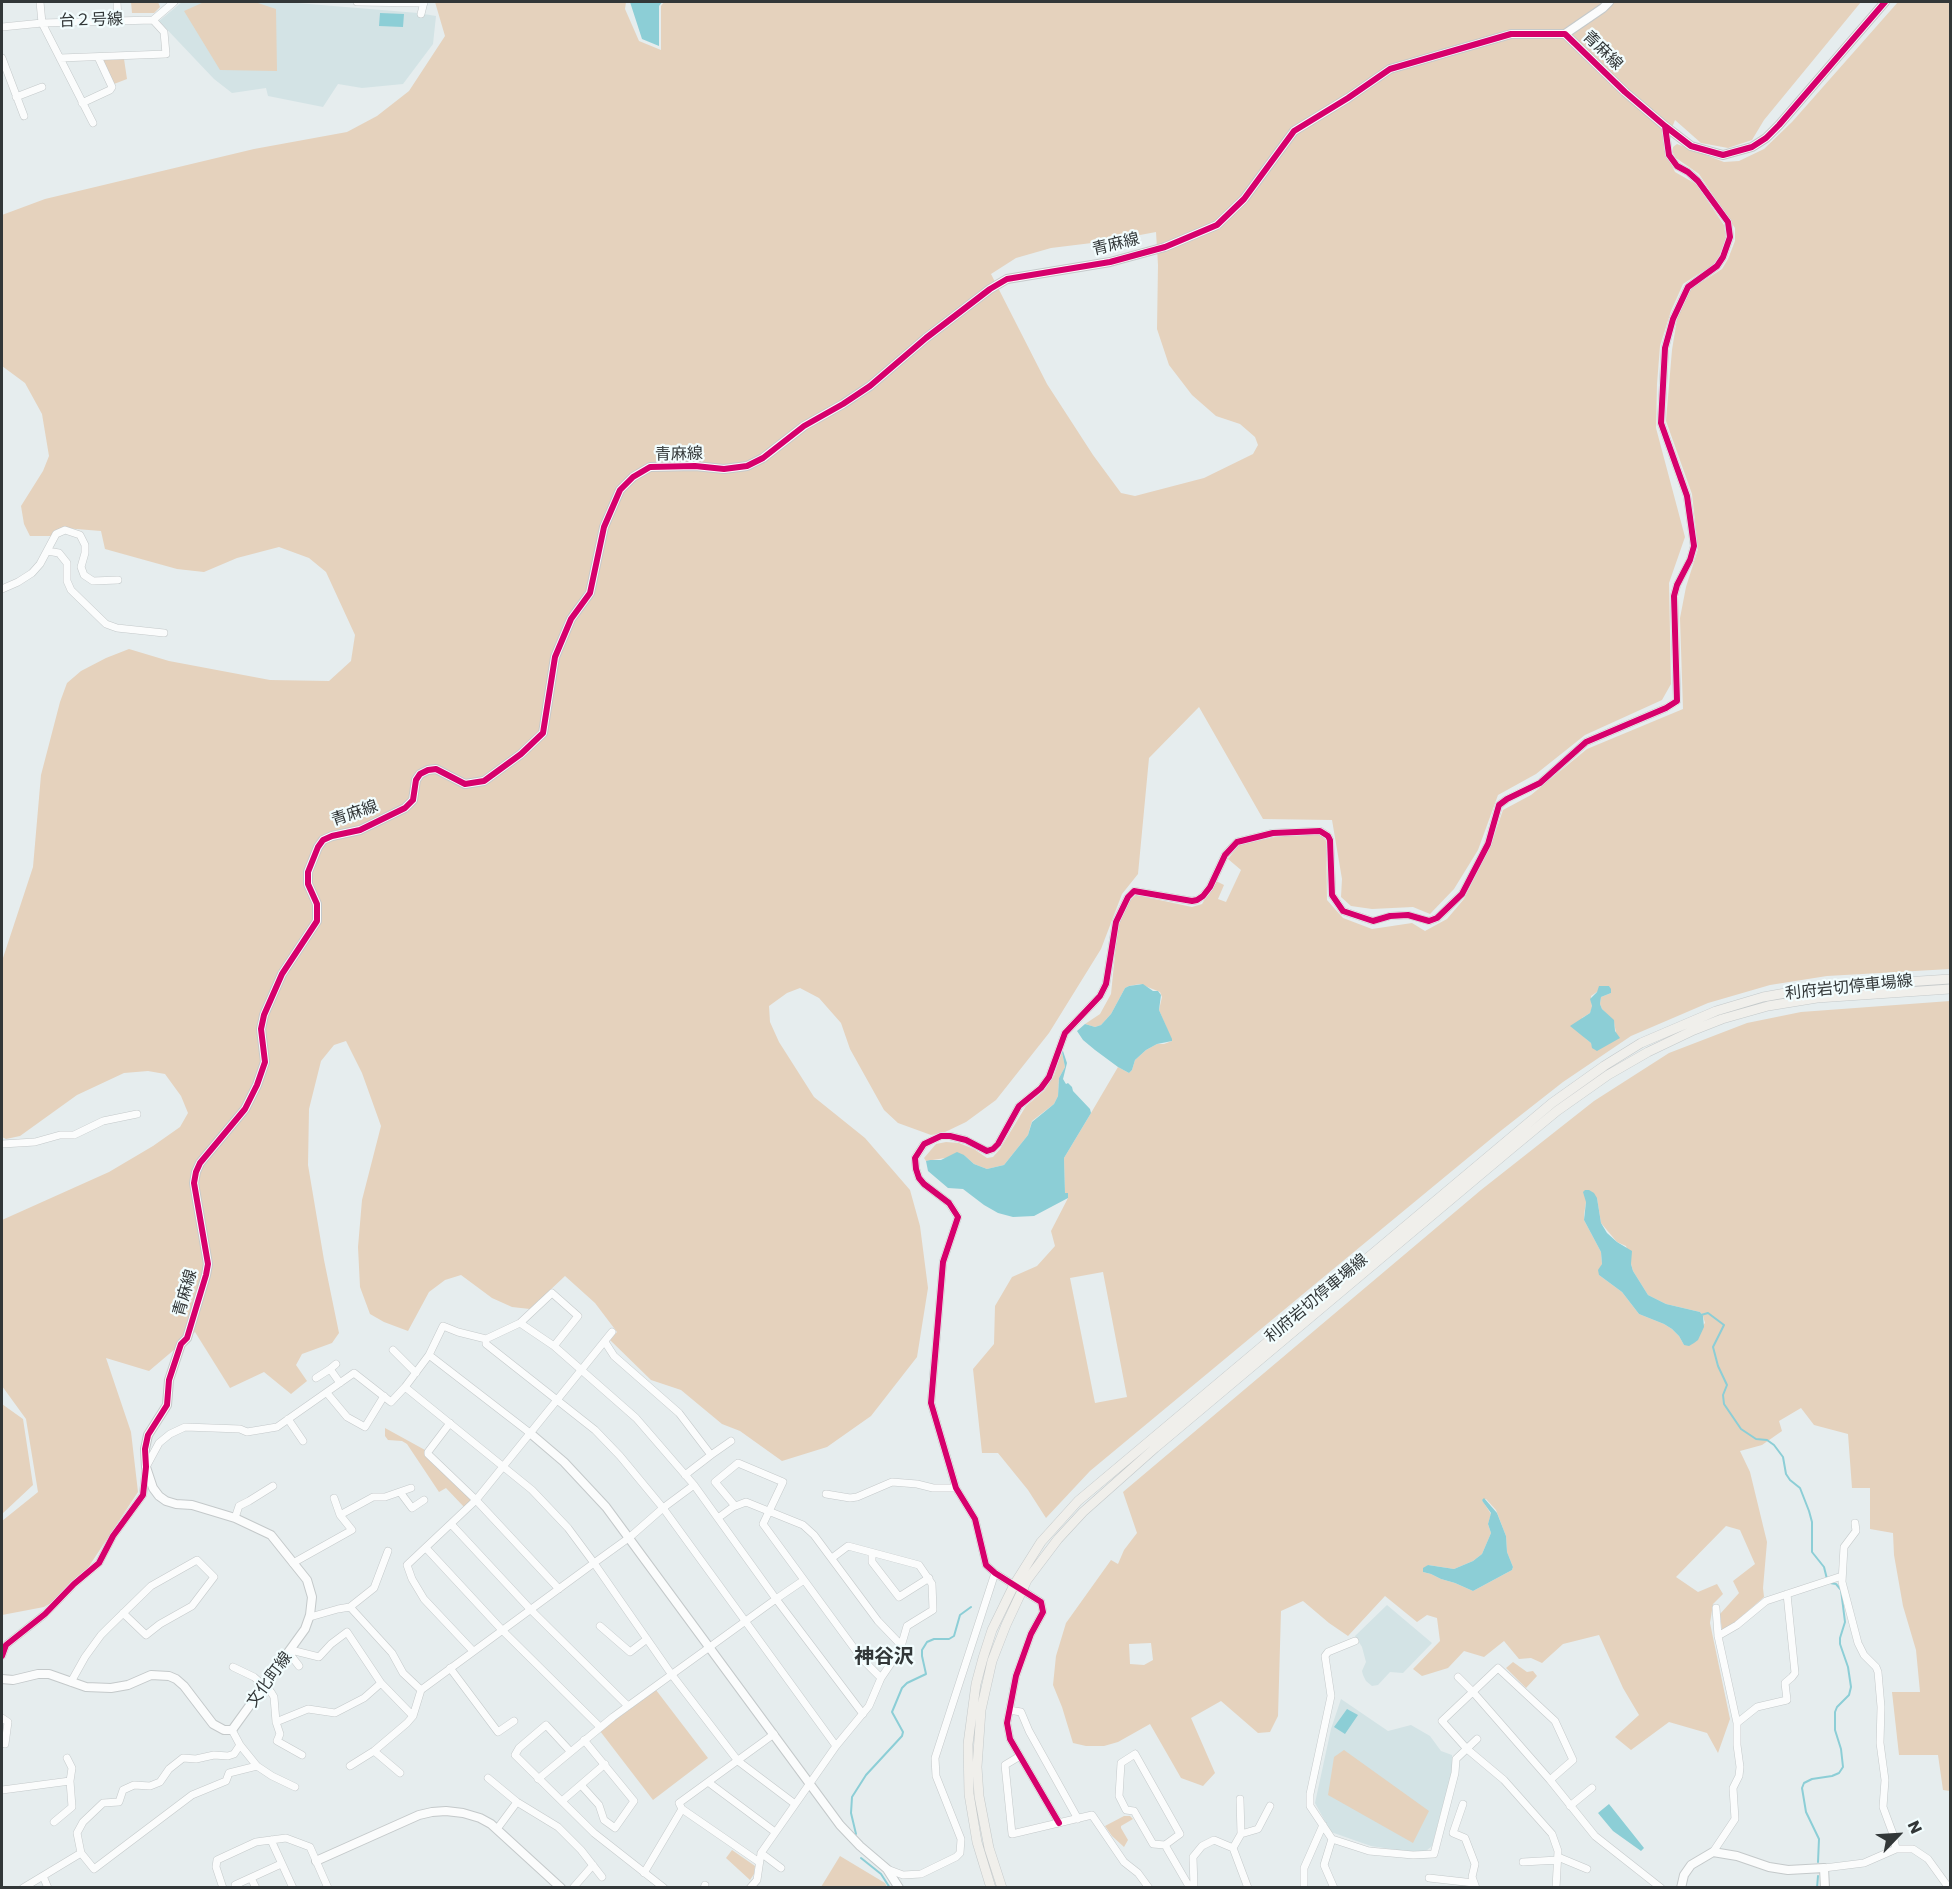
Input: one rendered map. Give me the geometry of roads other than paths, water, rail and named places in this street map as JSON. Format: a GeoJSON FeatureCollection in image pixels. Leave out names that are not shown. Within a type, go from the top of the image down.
{"type":"FeatureCollection","features":[{"type":"Feature","properties":{"kind":"main road","name":"利府岩切停車場線"},"geometry":{"type":"LineString","coordinates":[[991,1887],[973,1824],[969,1794],[968,1744],[972,1708],[992,1630],[1041,1542],[1058,1521],[1111,1472],[1552,1104],[1604,1066],[1641,1043],[1716,1011],[1763,998],[1814,988],[1950,980]]}},
{"type":"Feature","properties":{"kind":"main road","name":"利府岩切停車場線"},"geometry":{"type":"LineString","coordinates":[[1002,1887],[983,1823],[977,1767],[981,1710],[992,1660],[1018,1587],[1083,1512],[1557,1111],[1608,1075],[1648,1052],[1694,1030],[1722,1019],[1768,1006],[1827,997],[1950,989]]}},
{"type":"Feature","properties":{"kind":"street"},"geometry":{"type":"LineString","coordinates":[[40,2],[42,23],[93,123]]}},
{"type":"Feature","properties":{"kind":"street"},"geometry":{"type":"LineString","coordinates":[[117,2],[118,20]]}},
{"type":"Feature","properties":{"kind":"street"},"geometry":{"type":"LineString","coordinates":[[60,58],[166,54],[164,32],[153,20],[174,2]]}},
{"type":"Feature","properties":{"kind":"street"},"geometry":{"type":"LineString","coordinates":[[357,2],[424,2],[422,14]]}},
{"type":"Feature","properties":{"kind":"street"},"geometry":{"type":"LineString","coordinates":[[1565,34],[1609,2]]}},
{"type":"Feature","properties":{"kind":"street","name":"青麻線"},"geometry":{"type":"LineString","coordinates":[[2,1656],[6,1645],[45,1614],[74,1584],[99,1563],[114,1536],[143,1495],[145,1449],[148,1435],[167,1405],[169,1380],[181,1344],[187,1338],[208,1264],[194,1183],[196,1172],[200,1163],[244,1109],[257,1085],[265,1062],[261,1029],[264,1015],[279,980],[317,921],[317,904],[308,884],[308,872],[315,852],[323,840],[360,830],[405,808],[413,800],[416,780],[420,774],[436,769],[465,784],[484,780],[521,754],[543,733],[555,657],[571,620],[590,593],[604,527],[620,490],[633,477],[650,467],[695,466],[724,470],[747,466],[763,458],[804,426],[870,386],[926,338],[990,289],[1007,279],[1110,262],[1166,247],[1217,225],[1244,199],[1294,131],[1390,69],[1510,34],[1565,34],[1625,92],[1691,146],[1723,155],[1752,147],[1766,138],[1886,2]]}},
{"type":"Feature","properties":{"kind":"street","name":"台２号線"},"geometry":{"type":"LineString","coordinates":[[2,27],[42,23],[153,20]]}},
{"type":"Feature","properties":{"kind":"street"},"geometry":{"type":"LineString","coordinates":[[82,103],[112,87],[98,57]]}},
{"type":"Feature","properties":{"kind":"street"},"geometry":{"type":"LineString","coordinates":[[2,58],[24,116]]}},
{"type":"Feature","properties":{"kind":"street"},"geometry":{"type":"LineString","coordinates":[[16,97],[42,87]]}},
{"type":"Feature","properties":{"kind":"street"},"geometry":{"type":"LineString","coordinates":[[1059,1823],[1020,1756],[1008,1731],[1007,1723],[1016,1676],[1031,1634],[1043,1612],[1041,1602],[986,1565],[975,1519],[956,1488],[931,1403],[943,1262],[958,1217],[950,1203],[919,1178],[915,1158],[924,1144],[941,1136],[966,1140],[987,1151],[998,1144],[1019,1106],[1041,1088],[1049,1077],[1065,1033],[1100,996],[1106,984],[1116,922],[1132,892],[1136,890],[1192,902],[1203,896],[1225,855],[1237,842],[1273,833],[1320,831],[1330,840],[1332,895],[1343,911],[1373,921],[1390,916],[1408,915],[1429,921],[1437,918],[1462,894],[1488,844],[1499,806],[1507,799],[1540,783],[1586,742],[1666,708],[1677,701],[1674,596],[1694,546],[1687,496],[1661,423],[1665,348],[1673,319],[1688,287],[1717,266],[1730,237],[1728,222],[1698,181],[1677,166],[1670,155],[1665,126]]}},
{"type":"Feature","properties":{"kind":"street"},"geometry":{"type":"LineString","coordinates":[[2,589],[32,573],[40,564],[56,534],[65,530],[80,535],[85,544],[81,567],[84,575],[93,581],[118,580]]}},
{"type":"Feature","properties":{"kind":"street"},"geometry":{"type":"LineString","coordinates":[[47,551],[58,553],[67,563],[67,581],[71,590],[106,624],[117,628],[164,633]]}},
{"type":"Feature","properties":{"kind":"street"},"geometry":{"type":"LineString","coordinates":[[2,1144],[35,1142],[74,1135],[103,1121],[137,1114]]}},
{"type":"Feature","properties":{"kind":"street"},"geometry":{"type":"LineString","coordinates":[[146,1467],[159,1443],[170,1434],[185,1427],[240,1429],[247,1432],[277,1427],[354,1373],[391,1401],[405,1387],[429,1355],[443,1326],[486,1339],[520,1323],[552,1293],[578,1317],[554,1346]]}},
{"type":"Feature","properties":{"kind":"street"},"geometry":{"type":"LineString","coordinates":[[520,1323],[554,1346],[636,1418],[694,1485],[863,1714]]}},
{"type":"Feature","properties":{"kind":"street"},"geometry":{"type":"LineString","coordinates":[[473,1651],[424,1599],[407,1565],[476,1500],[612,1332]]}},
{"type":"Feature","properties":{"kind":"street"},"geometry":{"type":"LineString","coordinates":[[486,1339],[486,1344],[595,1430],[620,1456],[663,1508],[836,1746]]}},
{"type":"Feature","properties":{"kind":"street"},"geometry":{"type":"LineString","coordinates":[[605,1342],[614,1356],[679,1413],[711,1455]]}},
{"type":"Feature","properties":{"kind":"street"},"geometry":{"type":"LineString","coordinates":[[393,1350],[416,1373]]}},
{"type":"Feature","properties":{"kind":"street"},"geometry":{"type":"LineString","coordinates":[[429,1355],[531,1433],[579,1476],[630,1537],[849,1836],[887,1869],[899,1887]]}},
{"type":"Feature","properties":{"kind":"street"},"geometry":{"type":"LineString","coordinates":[[316,1378],[333,1367],[340,1383]]}},
{"type":"Feature","properties":{"kind":"street"},"geometry":{"type":"LineString","coordinates":[[405,1387],[504,1466],[556,1515],[594,1563],[672,1675],[738,1761],[795,1804]]}},
{"type":"Feature","properties":{"kind":"street"},"geometry":{"type":"LineString","coordinates":[[327,1393],[347,1417],[365,1427],[384,1396]]}},
{"type":"Feature","properties":{"kind":"street"},"geometry":{"type":"LineString","coordinates":[[288,1419],[303,1441]]}},
{"type":"Feature","properties":{"kind":"street"},"geometry":{"type":"LineString","coordinates":[[450,1423],[428,1454],[476,1500],[559,1589]]}},
{"type":"Feature","properties":{"kind":"street"},"geometry":{"type":"LineString","coordinates":[[685,1475],[731,1441]]}},
{"type":"Feature","properties":{"kind":"street"},"geometry":{"type":"LineString","coordinates":[[735,1506],[715,1482],[738,1463],[783,1482],[763,1524],[862,1659],[881,1678]]}},
{"type":"Feature","properties":{"kind":"street","name":"文化町線"},"geometry":{"type":"LineString","coordinates":[[146,1467],[153,1488],[166,1501],[192,1505],[235,1518],[271,1535],[307,1580],[312,1597],[305,1629],[232,1730]]}},
{"type":"Feature","properties":{"kind":"street"},"geometry":{"type":"LineString","coordinates":[[826,1494],[857,1497],[892,1482],[933,1488],[956,1488]]}},
{"type":"Feature","properties":{"kind":"street"},"geometry":{"type":"LineString","coordinates":[[350,1766],[399,1731],[413,1716],[421,1690],[630,1537],[694,1485]]}},
{"type":"Feature","properties":{"kind":"street"},"geometry":{"type":"LineString","coordinates":[[235,1518],[239,1506],[273,1486]]}},
{"type":"Feature","properties":{"kind":"street"},"geometry":{"type":"LineString","coordinates":[[340,1515],[373,1497],[385,1497],[411,1488]]}},
{"type":"Feature","properties":{"kind":"street"},"geometry":{"type":"LineString","coordinates":[[400,1492],[412,1508],[424,1500]]}},
{"type":"Feature","properties":{"kind":"street"},"geometry":{"type":"LineString","coordinates":[[293,1563],[352,1530],[340,1515],[334,1498]]}},
{"type":"Feature","properties":{"kind":"street"},"geometry":{"type":"LineString","coordinates":[[718,1518],[735,1506],[746,1502],[803,1525],[814,1534],[878,1621],[901,1645]]}},
{"type":"Feature","properties":{"kind":"street"},"geometry":{"type":"LineString","coordinates":[[1855,1523],[1856,1531],[1844,1547],[1842,1576],[1858,1643],[1864,1655],[1878,1672],[1881,1707],[1880,1743],[1885,1780],[1882,1807],[1893,1834],[1896,1849]]}},
{"type":"Feature","properties":{"kind":"street"},"geometry":{"type":"LineString","coordinates":[[451,1524],[531,1610],[628,1706]]}},
{"type":"Feature","properties":{"kind":"street"},"geometry":{"type":"LineString","coordinates":[[750,1887],[757,1880],[761,1853],[836,1746],[869,1706],[881,1678],[901,1645],[907,1626],[933,1610],[932,1584],[919,1565],[848,1546],[832,1558]]}},
{"type":"Feature","properties":{"kind":"street"},"geometry":{"type":"LineString","coordinates":[[426,1548],[502,1630],[600,1727]]}},
{"type":"Feature","properties":{"kind":"street"},"geometry":{"type":"LineString","coordinates":[[351,1607],[374,1588],[388,1551]]}},
{"type":"Feature","properties":{"kind":"street"},"geometry":{"type":"LineString","coordinates":[[872,1552],[872,1562],[899,1597],[929,1578]]}},
{"type":"Feature","properties":{"kind":"street"},"geometry":{"type":"LineString","coordinates":[[71,1682],[93,1646],[123,1613],[151,1586],[196,1560],[214,1577],[192,1605],[146,1635],[123,1613]]}},
{"type":"Feature","properties":{"kind":"street"},"geometry":{"type":"LineString","coordinates":[[887,1869],[903,1875],[921,1874],[960,1853],[961,1839],[936,1776],[935,1758],[995,1573]]}},
{"type":"Feature","properties":{"kind":"street"},"geometry":{"type":"LineString","coordinates":[[1718,1636],[1737,1625],[1766,1601],[1842,1576]]}},
{"type":"Feature","properties":{"kind":"street"},"geometry":{"type":"LineString","coordinates":[[538,1779],[628,1706],[804,1580]]}},
{"type":"Feature","properties":{"kind":"street"},"geometry":{"type":"LineString","coordinates":[[1737,1723],[1757,1707],[1787,1700],[1785,1683],[1794,1673],[1787,1594]]}},
{"type":"Feature","properties":{"kind":"street"},"geometry":{"type":"LineString","coordinates":[[309,1617],[346,1606],[351,1607],[392,1653],[403,1673],[421,1690]]}},
{"type":"Feature","properties":{"kind":"street"},"geometry":{"type":"LineString","coordinates":[[1681,1887],[1684,1875],[1691,1865],[1713,1852],[1735,1819],[1733,1788],[1739,1776],[1740,1767],[1737,1723],[1718,1636],[1716,1608]]}},
{"type":"Feature","properties":{"kind":"street"},"geometry":{"type":"LineString","coordinates":[[600,1626],[630,1652],[647,1639]]}},
{"type":"Feature","properties":{"kind":"street"},"geometry":{"type":"LineString","coordinates":[[290,1652],[319,1657],[347,1632],[381,1683],[413,1716]]}},
{"type":"Feature","properties":{"kind":"street"},"geometry":{"type":"LineString","coordinates":[[1355,1641],[1328,1652],[1325,1656],[1331,1696],[1310,1794],[1310,1806],[1332,1839],[1369,1851],[1413,1855],[1434,1854],[1455,1773],[1456,1759],[1477,1738]]}},
{"type":"Feature","properties":{"kind":"street"},"geometry":{"type":"LineString","coordinates":[[290,1652],[299,1666]]}},
{"type":"Feature","properties":{"kind":"street"},"geometry":{"type":"LineString","coordinates":[[233,1667],[254,1677],[274,1696],[279,1734],[277,1741],[302,1755]]}},
{"type":"Feature","properties":{"kind":"street"},"geometry":{"type":"LineString","coordinates":[[450,1668],[498,1732],[514,1721]]}},
{"type":"Feature","properties":{"kind":"street"},"geometry":{"type":"LineString","coordinates":[[1550,1780],[1573,1760],[1556,1721],[1498,1668],[1442,1721],[1467,1749],[1504,1780],[1552,1834],[1558,1851],[1556,1887]]}},
{"type":"Feature","properties":{"kind":"street"},"geometry":{"type":"LineString","coordinates":[[2,1679],[13,1680],[44,1674],[55,1675],[86,1687],[111,1688],[128,1685],[151,1676],[169,1676],[180,1682],[213,1724],[224,1730],[232,1730],[240,1745],[257,1766],[272,1776],[295,1786]]}},
{"type":"Feature","properties":{"kind":"street"},"geometry":{"type":"LineString","coordinates":[[1458,1677],[1550,1780],[1595,1836],[1648,1884],[1660,1887]]}},
{"type":"Feature","properties":{"kind":"street"},"geometry":{"type":"LineString","coordinates":[[276,1722],[308,1709],[335,1713],[364,1698],[381,1683]]}},
{"type":"Feature","properties":{"kind":"street"},"geometry":{"type":"LineString","coordinates":[[1009,1710],[1021,1712],[1029,1731],[1078,1819]]}},
{"type":"Feature","properties":{"kind":"street"},"geometry":{"type":"LineString","coordinates":[[2,1718],[8,1722],[5,1744]]}},
{"type":"Feature","properties":{"kind":"street"},"geometry":{"type":"LineString","coordinates":[[570,1751],[546,1725],[519,1748],[516,1756],[594,1833],[664,1887]]}},
{"type":"Feature","properties":{"kind":"street"},"geometry":{"type":"LineString","coordinates":[[759,1862],[682,1809],[679,1803],[774,1734]]}},
{"type":"Feature","properties":{"kind":"street"},"geometry":{"type":"LineString","coordinates":[[581,1785],[598,1804],[604,1820],[617,1827],[634,1799],[584,1740]]}},
{"type":"Feature","properties":{"kind":"street"},"geometry":{"type":"LineString","coordinates":[[240,1745],[234,1754],[228,1756],[214,1755],[196,1760],[183,1758],[169,1769],[160,1782],[150,1786],[134,1785],[123,1790],[119,1802],[104,1803],[83,1822],[78,1833],[81,1853],[94,1869],[192,1795],[226,1781],[229,1773],[257,1766]]}},
{"type":"Feature","properties":{"kind":"street"},"geometry":{"type":"LineString","coordinates":[[374,1751],[400,1773]]}},
{"type":"Feature","properties":{"kind":"street"},"geometry":{"type":"LineString","coordinates":[[1136,1754],[1180,1834],[1165,1845],[1153,1844],[1134,1811],[1126,1810],[1119,1796],[1122,1763],[1136,1754]]}},
{"type":"Feature","properties":{"kind":"street"},"geometry":{"type":"LineString","coordinates":[[1020,1756],[1005,1765],[1012,1834],[1092,1815],[1124,1862],[1138,1873],[1149,1887]]}},
{"type":"Feature","properties":{"kind":"street"},"geometry":{"type":"LineString","coordinates":[[54,1822],[72,1808],[70,1781],[72,1768],[66,1758]]}},
{"type":"Feature","properties":{"kind":"street"},"geometry":{"type":"LineString","coordinates":[[562,1801],[605,1764]]}},
{"type":"Feature","properties":{"kind":"street"},"geometry":{"type":"LineString","coordinates":[[488,1778],[517,1802],[558,1827],[576,1844],[602,1877]]}},
{"type":"Feature","properties":{"kind":"street"},"geometry":{"type":"LineString","coordinates":[[2,1790],[70,1781]]}},
{"type":"Feature","properties":{"kind":"street"},"geometry":{"type":"LineString","coordinates":[[708,1782],[776,1832]]}},
{"type":"Feature","properties":{"kind":"street"},"geometry":{"type":"LineString","coordinates":[[1570,1806],[1592,1788]]}},
{"type":"Feature","properties":{"kind":"street"},"geometry":{"type":"LineString","coordinates":[[1233,1848],[1240,1834],[1240,1799]]}},
{"type":"Feature","properties":{"kind":"street"},"geometry":{"type":"LineString","coordinates":[[497,1829],[517,1802]]}},
{"type":"Feature","properties":{"kind":"street"},"geometry":{"type":"LineString","coordinates":[[1429,1878],[1475,1885],[1472,1877],[1475,1864],[1466,1838],[1453,1833],[1464,1804]]}},
{"type":"Feature","properties":{"kind":"street"},"geometry":{"type":"LineString","coordinates":[[1240,1834],[1258,1829],[1270,1806]]}},
{"type":"Feature","properties":{"kind":"street"},"geometry":{"type":"LineString","coordinates":[[644,1873],[682,1809]]}},
{"type":"Feature","properties":{"kind":"street"},"geometry":{"type":"LineString","coordinates":[[316,1861],[419,1815],[432,1812],[463,1813],[480,1818],[497,1829],[561,1887]]}},
{"type":"Feature","properties":{"kind":"street"},"geometry":{"type":"LineString","coordinates":[[1304,1885],[1304,1868],[1323,1826]]}},
{"type":"Feature","properties":{"kind":"street"},"geometry":{"type":"LineString","coordinates":[[223,1887],[216,1867],[217,1860],[256,1842],[286,1838],[309,1846],[328,1887]]}},
{"type":"Feature","properties":{"kind":"street"},"geometry":{"type":"LineString","coordinates":[[1332,1839],[1324,1865],[1334,1887]]}},
{"type":"Feature","properties":{"kind":"street"},"geometry":{"type":"LineString","coordinates":[[271,1840],[292,1887]]}},
{"type":"Feature","properties":{"kind":"street"},"geometry":{"type":"LineString","coordinates":[[1192,1887],[1193,1857],[1202,1846],[1214,1840],[1233,1848],[1248,1887]]}},
{"type":"Feature","properties":{"kind":"street"},"geometry":{"type":"LineString","coordinates":[[1165,1845],[1192,1887]]}},
{"type":"Feature","properties":{"kind":"street"},"geometry":{"type":"LineString","coordinates":[[1713,1852],[1737,1856],[1769,1868],[1788,1870],[1864,1863],[1896,1849],[1913,1849],[1934,1865],[1948,1887]]}},
{"type":"Feature","properties":{"kind":"street"},"geometry":{"type":"LineString","coordinates":[[22,1887],[81,1853]]}},
{"type":"Feature","properties":{"kind":"street"},"geometry":{"type":"LineString","coordinates":[[761,1853],[781,1868]]}},
{"type":"Feature","properties":{"kind":"street"},"geometry":{"type":"LineString","coordinates":[[1523,1862],[1558,1858],[1587,1869]]}},
{"type":"Feature","properties":{"kind":"street"},"geometry":{"type":"LineString","coordinates":[[235,1887],[281,1864]]}},
{"type":"Feature","properties":{"kind":"street"},"geometry":{"type":"LineString","coordinates":[[573,1887],[593,1865]]}},
{"type":"Feature","properties":{"kind":"street"},"geometry":{"type":"LineString","coordinates":[[1824,1868],[1825,1887]]}},
{"type":"Feature","properties":{"kind":"street"},"geometry":{"type":"LineString","coordinates":[[43,1876],[48,1887]]}},
{"type":"Feature","properties":{"kind":"street"},"geometry":{"type":"LineString","coordinates":[[251,1878],[256,1887]]}},
{"type":"Feature","properties":{"kind":"water"},"geometry":{"type":"Polygon","coordinates":[[[630,2],[662,2],[659,6],[659,46],[642,39],[630,2]]]}},
{"type":"Feature","properties":{"kind":"water"},"geometry":{"type":"Polygon","coordinates":[[[380,13],[404,14],[403,27],[379,26],[380,13]]]}},
{"type":"Feature","properties":{"kind":"water"},"geometry":{"type":"Polygon","coordinates":[[[1143,984],[1153,991],[1158,991],[1161,995],[1159,1010],[1172,1041],[1157,1044],[1146,1050],[1135,1060],[1129,1073],[1095,1050],[1083,1040],[1077,1031],[1085,1024],[1095,1027],[1101,1025],[1111,1014],[1125,988],[1143,984]]]}},
{"type":"Feature","properties":{"kind":"water"},"geometry":{"type":"Polygon","coordinates":[[[1599,986],[1609,986],[1611,989],[1611,993],[1601,997],[1600,1004],[1614,1020],[1615,1031],[1620,1038],[1597,1051],[1570,1026],[1590,1013],[1592,1006],[1590,999],[1599,986]]]}},
{"type":"Feature","properties":{"kind":"water"},"geometry":{"type":"Polygon","coordinates":[[[1063,1051],[1067,1063],[1063,1079],[1072,1087],[1091,1113],[1064,1158],[1065,1193],[1068,1193],[1068,1198],[1034,1216],[1013,1217],[998,1213],[963,1189],[948,1188],[928,1171],[926,1161],[941,1160],[957,1152],[974,1164],[987,1169],[1004,1165],[1028,1135],[1032,1122],[1054,1104],[1058,1096],[1059,1078],[1065,1067],[1063,1051]]]}},
{"type":"Feature","properties":{"kind":"water"},"geometry":{"type":"Polygon","coordinates":[[[1585,1190],[1594,1193],[1597,1198],[1601,1223],[1607,1233],[1632,1251],[1633,1271],[1648,1295],[1666,1304],[1700,1312],[1703,1316],[1704,1327],[1698,1340],[1694,1343],[1689,1346],[1684,1345],[1672,1329],[1639,1314],[1622,1292],[1599,1275],[1598,1270],[1602,1264],[1601,1252],[1584,1220],[1586,1202],[1583,1192],[1585,1190]]]}},
{"type":"Feature","properties":{"kind":"water"},"geometry":{"type":"Polygon","coordinates":[[[1484,1498],[1497,1513],[1506,1536],[1512,1570],[1473,1591],[1423,1572],[1423,1568],[1428,1565],[1454,1569],[1473,1561],[1482,1554],[1491,1533],[1488,1524],[1491,1513],[1482,1500],[1484,1498]]]}},
{"type":"Feature","properties":{"kind":"water"},"geometry":{"type":"Polygon","coordinates":[[[1347,1709],[1358,1715],[1345,1734],[1334,1727],[1347,1709]]]}},
{"type":"Feature","properties":{"kind":"water"},"geometry":{"type":"Polygon","coordinates":[[[1609,1804],[1644,1848],[1641,1851],[1613,1831],[1598,1813],[1609,1804]]]}},
{"type":"Feature","properties":{"kind":"waterway"},"geometry":{"type":"LineString","coordinates":[[1701,1315],[1708,1313],[1724,1325],[1713,1347],[1718,1366],[1727,1385],[1723,1395],[1724,1404],[1741,1429],[1756,1439],[1767,1440],[1783,1457],[1786,1474],[1800,1488],[1809,1511],[1812,1522],[1812,1552],[1824,1567],[1827,1579]]}},
{"type":"Feature","properties":{"kind":"waterway"},"geometry":{"type":"LineString","coordinates":[[1818,1862],[1819,1839],[1806,1812],[1802,1788],[1804,1783],[1812,1779],[1832,1776],[1839,1773],[1843,1767],[1841,1749],[1835,1730],[1835,1712],[1849,1695],[1851,1687],[1848,1667],[1840,1644],[1845,1622],[1841,1590],[1836,1584],[1830,1583]]}},
{"type":"Feature","properties":{"kind":"waterway"},"geometry":{"type":"LineString","coordinates":[[856,1834],[851,1813],[852,1797],[866,1775],[902,1736],[903,1732],[892,1712],[902,1688],[926,1674],[922,1650],[927,1642],[934,1639],[949,1639],[954,1636],[960,1615],[971,1607]]}},
{"type":"Feature","properties":{"kind":"waterway"},"geometry":{"type":"LineString","coordinates":[[861,1858],[881,1874],[890,1888]]}},
{"type":"Feature","properties":{"kind":"waterway"},"geometry":{"type":"LineString","coordinates":[[1817,1888],[1818,1876]]}},
{"type":"Feature","properties":{"kind":"district","name":"神谷沢"},"geometry":{"type":"Point","coordinates":[884,1658]}}]}
